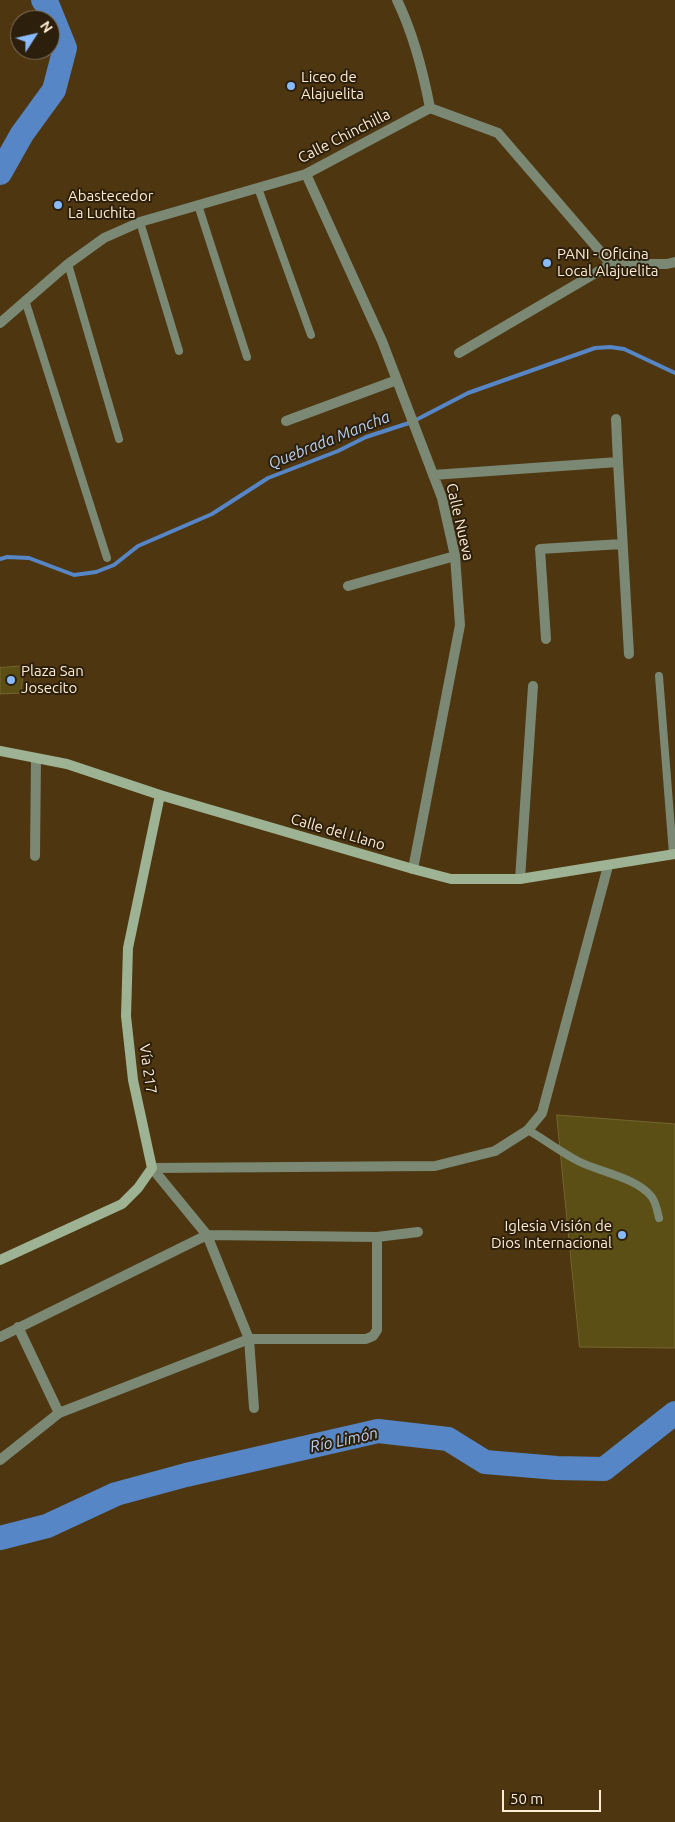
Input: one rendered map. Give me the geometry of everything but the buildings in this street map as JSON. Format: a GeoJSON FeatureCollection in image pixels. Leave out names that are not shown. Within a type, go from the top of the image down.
{"type":"FeatureCollection","features":[{"type":"Feature","properties":{"kind":"main road","name":"Calle del Llano"},"geometry":{"type":"LineString","coordinates":[[0,752],[67,764],[160,795],[413,869],[451,878],[520,879],[674,854]]}},
{"type":"Feature","properties":{"kind":"main road","name":"Vía 217"},"geometry":{"type":"LineString","coordinates":[[152,1168],[133,1080],[126,1016],[128,948],[160,795]]}},
{"type":"Feature","properties":{"kind":"main road"},"geometry":{"type":"LineString","coordinates":[[0,1260],[122,1204],[138,1188],[152,1168]]}},
{"type":"Feature","properties":{"kind":"street"},"geometry":{"type":"LineString","coordinates":[[397,0],[407,21],[422,66],[430,108],[498,133],[611,264]]}},
{"type":"Feature","properties":{"kind":"street","name":"Calle Chinchilla"},"geometry":{"type":"LineString","coordinates":[[0,323],[68,264],[104,238],[140,222],[306,174],[430,108]]}},
{"type":"Feature","properties":{"kind":"street","name":"Calle Nueva"},"geometry":{"type":"LineString","coordinates":[[306,174],[382,341],[442,498],[454,556],[460,625],[413,869]]}},
{"type":"Feature","properties":{"kind":"street"},"geometry":{"type":"LineString","coordinates":[[458,353],[611,264],[667,264],[675,262]]}},
{"type":"Feature","properties":{"kind":"street"},"geometry":{"type":"LineString","coordinates":[[286,421],[397,380]]}},
{"type":"Feature","properties":{"kind":"street"},"geometry":{"type":"LineString","coordinates":[[616,418],[628,654]]}},
{"type":"Feature","properties":{"kind":"street"},"geometry":{"type":"LineString","coordinates":[[433,475],[618,462]]}},
{"type":"Feature","properties":{"kind":"street"},"geometry":{"type":"LineString","coordinates":[[546,639],[540,548],[622,544]]}},
{"type":"Feature","properties":{"kind":"street"},"geometry":{"type":"LineString","coordinates":[[348,586],[454,556]]}},
{"type":"Feature","properties":{"kind":"street"},"geometry":{"type":"LineString","coordinates":[[520,879],[533,686]]}},
{"type":"Feature","properties":{"kind":"street"},"geometry":{"type":"LineString","coordinates":[[35,856],[36,758]]}},
{"type":"Feature","properties":{"kind":"street"},"geometry":{"type":"LineString","coordinates":[[152,1168],[435,1166],[495,1151],[528,1130],[542,1113],[608,866]]}},
{"type":"Feature","properties":{"kind":"street"},"geometry":{"type":"LineString","coordinates":[[152,1168],[207,1235],[249,1339],[254,1408]]}},
{"type":"Feature","properties":{"kind":"street"},"geometry":{"type":"LineString","coordinates":[[0,1337],[207,1235],[377,1237],[418,1232]]}},
{"type":"Feature","properties":{"kind":"street"},"geometry":{"type":"LineString","coordinates":[[0,1460],[59,1413],[249,1339],[366,1339],[373,1336],[377,1330],[377,1237]]}},
{"type":"Feature","properties":{"kind":"street"},"geometry":{"type":"LineString","coordinates":[[18,1327],[59,1413]]}},
{"type":"Feature","properties":{"kind":"lane"},"geometry":{"type":"LineString","coordinates":[[258,188],[311,335]]}},
{"type":"Feature","properties":{"kind":"lane"},"geometry":{"type":"LineString","coordinates":[[198,206],[247,357]]}},
{"type":"Feature","properties":{"kind":"lane"},"geometry":{"type":"LineString","coordinates":[[140,222],[180,351]]}},
{"type":"Feature","properties":{"kind":"lane"},"geometry":{"type":"LineString","coordinates":[[68,264],[119,439]]}},
{"type":"Feature","properties":{"kind":"lane"},"geometry":{"type":"LineString","coordinates":[[25,300],[106,558]]}},
{"type":"Feature","properties":{"kind":"lane"},"geometry":{"type":"LineString","coordinates":[[659,676],[674,854]]}},
{"type":"Feature","properties":{"kind":"lane"},"geometry":{"type":"LineString","coordinates":[[528,1130],[578,1161],[643,1189],[656,1204],[659,1218]]}},
{"type":"Feature","properties":{"kind":"waterway"},"geometry":{"type":"LineString","coordinates":[[0,173],[22,134],[54,90],[65,48],[48,6],[43,0]]}},
{"type":"Feature","properties":{"kind":"waterway","name":"Quebrada Mancha"},"geometry":{"type":"LineString","coordinates":[[0,559],[7,557],[29,558],[74,575],[96,572],[114,565],[138,546],[212,514],[268,478],[338,451],[366,437],[412,422],[468,393],[595,348],[610,347],[624,349],[675,373]]}},
{"type":"Feature","properties":{"kind":"waterway","name":"Río Limón"},"geometry":{"type":"LineString","coordinates":[[0,1538],[47,1526],[116,1494],[186,1475],[378,1431],[448,1439],[485,1462],[557,1468],[604,1469],[675,1413]]}},
{"type":"Feature","properties":{"kind":"place","name":"Liceo de Alajuelita"},"geometry":{"type":"Point","coordinates":[291,86]}},
{"type":"Feature","properties":{"kind":"place","name":"Abastecedor La Luchita"},"geometry":{"type":"Point","coordinates":[58,205]}},
{"type":"Feature","properties":{"kind":"place","name":"PANI - Oficina Local Alajuelita"},"geometry":{"type":"Point","coordinates":[547,263]}},
{"type":"Feature","properties":{"kind":"place","name":"Plaza San Josecito"},"geometry":{"type":"Point","coordinates":[11,680]}},
{"type":"Feature","properties":{"kind":"place","name":"Iglesia Visión de Dios Internacional"},"geometry":{"type":"Point","coordinates":[622,1235]}}]}
